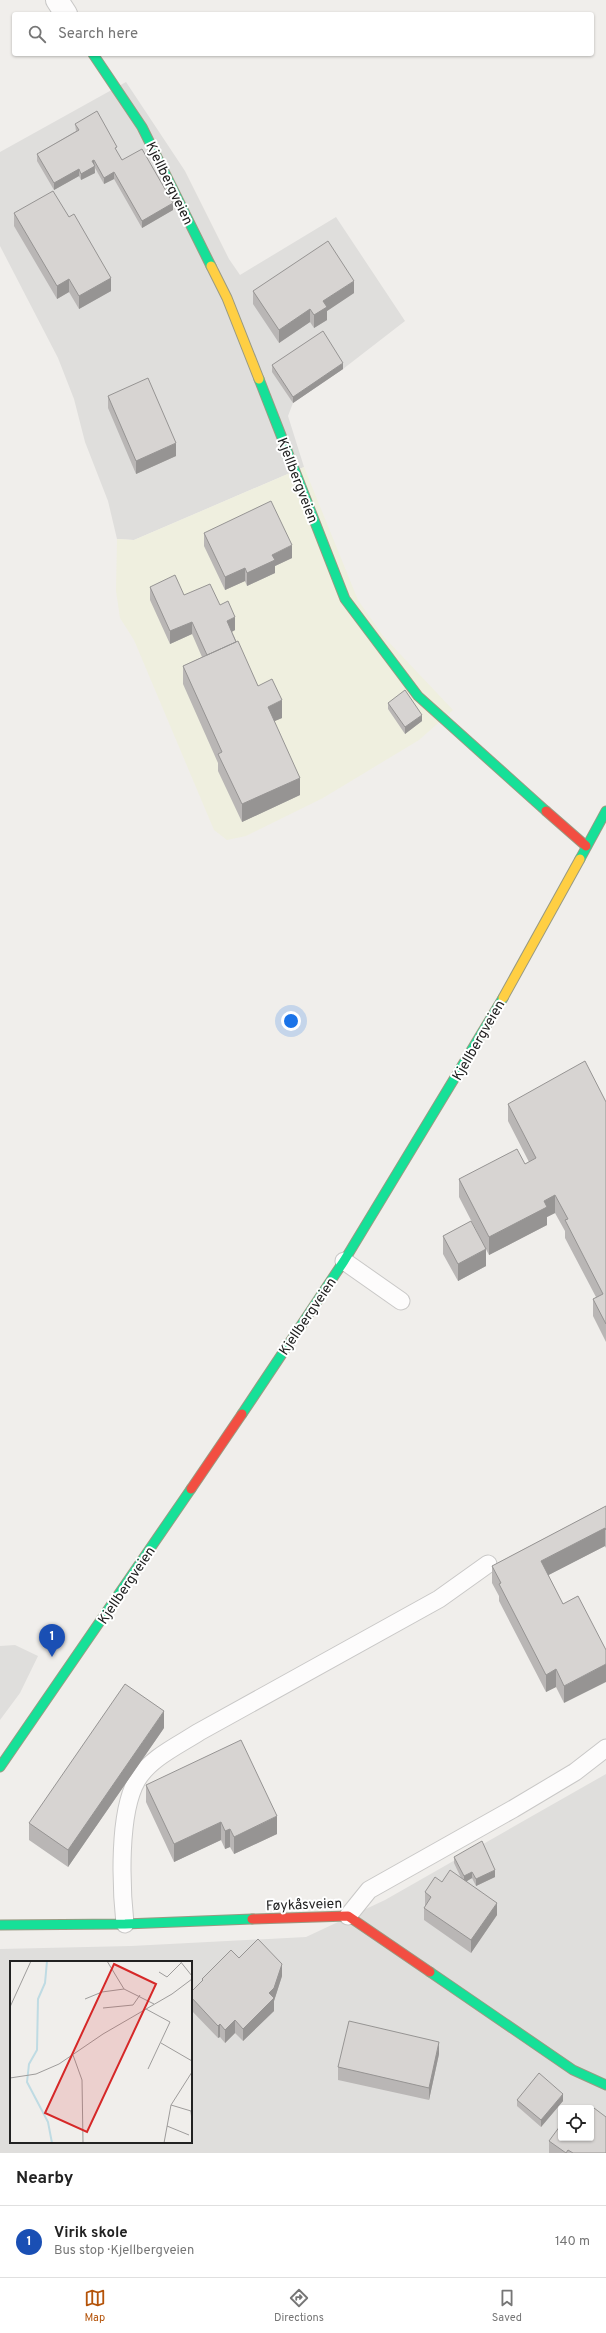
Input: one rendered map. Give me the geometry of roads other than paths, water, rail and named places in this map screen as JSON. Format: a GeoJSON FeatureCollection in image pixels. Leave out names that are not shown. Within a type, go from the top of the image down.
{"type":"FeatureCollection","features":[{"type":"Feature","properties":{"kind":"street"},"geometry":{"type":"LineString","coordinates":[[56,0],[65,12]]}},
{"type":"Feature","properties":{"kind":"street","name":"Kjellbergveien"},"geometry":{"type":"LineString","coordinates":[[94,56],[142,127],[227,298],[345,599],[418,696],[586,846]]}},
{"type":"Feature","properties":{"kind":"street","name":"Kjellbergveien"},"geometry":{"type":"LineString","coordinates":[[0,1767],[127,1585],[344,1261],[484,1032],[606,811]]}},
{"type":"Feature","properties":{"kind":"street","name":"Føykåsveien"},"geometry":{"type":"LineString","coordinates":[[0,1926],[125,1924],[348,1916],[573,2070],[606,2084]]}},
{"type":"Feature","properties":{"kind":"lane"},"geometry":{"type":"LineString","coordinates":[[344,1261],[401,1302]]}},
{"type":"Feature","properties":{"kind":"lane"},"geometry":{"type":"LineString","coordinates":[[125,1924],[122,1892],[126,1817],[130,1797],[137,1780],[146,1770],[162,1755],[199,1732],[439,1599],[488,1564]]}},
{"type":"Feature","properties":{"kind":"lane"},"geometry":{"type":"LineString","coordinates":[[348,1916],[369,1890],[519,1806],[575,1772],[606,1748]]}},
{"type":"Feature","properties":{"kind":"place","name":"Virik skole"},"geometry":{"type":"Point","coordinates":[52,1657]}}]}
